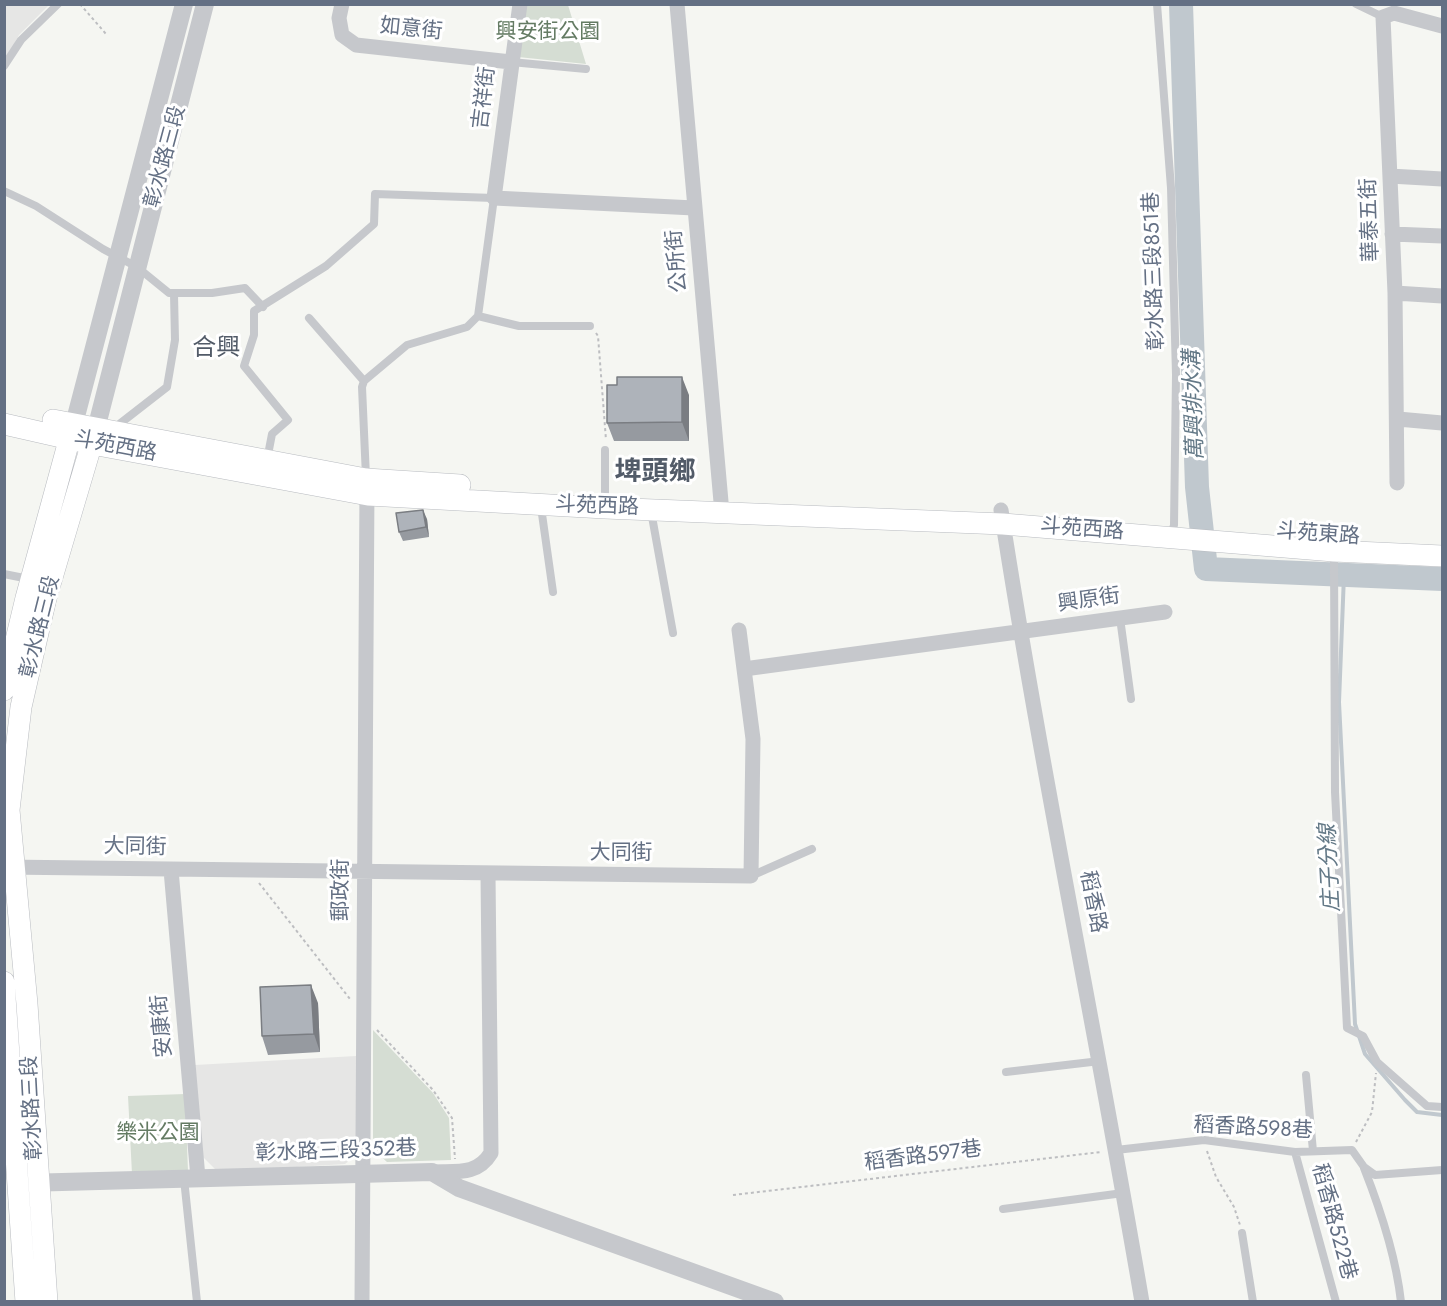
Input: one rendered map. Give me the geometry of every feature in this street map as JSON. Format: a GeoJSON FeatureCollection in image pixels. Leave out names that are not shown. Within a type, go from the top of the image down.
{"type":"FeatureCollection","features":[{"type":"Feature","properties":{"kind":"main road","name":"斗苑西路"},"geometry":{"type":"LineString","coordinates":[[4,411],[72,431]]}},
{"type":"Feature","properties":{"kind":"main road","name":"斗苑西路"},"geometry":{"type":"LineString","coordinates":[[4,424],[72,431],[267,460],[367,487],[606,501],[1002,517],[1183,532]]}},
{"type":"Feature","properties":{"kind":"main road","name":"彰水路三段"},"geometry":{"type":"LineString","coordinates":[[47,1302],[20,1183],[27,1004],[9,867],[9,810],[32,579],[72,431]]}},
{"type":"Feature","properties":{"kind":"main road","name":"斗苑西路"},"geometry":{"type":"LineString","coordinates":[[99,435],[367,487],[540,504],[606,501],[651,509],[721,506]]}},
{"type":"Feature","properties":{"kind":"main road","name":"彰水路三段"},"geometry":{"type":"LineString","coordinates":[[4,690],[28,632],[99,435]]}},
{"type":"Feature","properties":{"kind":"main road","name":"斗苑東路"},"geometry":{"type":"LineString","coordinates":[[1183,532],[1443,544]]}},
{"type":"Feature","properties":{"kind":"main road","name":"斗苑東路"},"geometry":{"type":"LineString","coordinates":[[1183,532],[1334,551],[1443,556]]}},
{"type":"Feature","properties":{"kind":"main road","name":"彰水路三段"},"geometry":{"type":"LineString","coordinates":[[4,982],[20,1183],[26,1302]]}},
{"type":"Feature","properties":{"kind":"street","name":"彰水路三段"},"geometry":{"type":"LineString","coordinates":[[72,431],[184,4]]}},
{"type":"Feature","properties":{"kind":"street","name":"彰水路三段"},"geometry":{"type":"LineString","coordinates":[[99,435],[137,267],[205,4]]}},
{"type":"Feature","properties":{"kind":"street","name":"如意街"},"geometry":{"type":"LineString","coordinates":[[342,4],[339,18],[342,35],[356,45],[510,62]]}},
{"type":"Feature","properties":{"kind":"street","name":"吉祥街"},"geometry":{"type":"LineString","coordinates":[[494,198],[519,4]]}},
{"type":"Feature","properties":{"kind":"street","name":"公所街"},"geometry":{"type":"LineString","coordinates":[[676,4],[721,506]]}},
{"type":"Feature","properties":{"kind":"street"},"geometry":{"type":"LineString","coordinates":[[1383,17],[1394,13],[1443,26]]}},
{"type":"Feature","properties":{"kind":"street","name":"華泰五街"},"geometry":{"type":"LineString","coordinates":[[1383,17],[1395,293],[1397,483]]}},
{"type":"Feature","properties":{"kind":"street"},"geometry":{"type":"LineString","coordinates":[[1390,176],[1443,179]]}},
{"type":"Feature","properties":{"kind":"street"},"geometry":{"type":"LineString","coordinates":[[494,198],[694,208]]}},
{"type":"Feature","properties":{"kind":"street"},"geometry":{"type":"LineString","coordinates":[[1392,234],[1443,236]]}},
{"type":"Feature","properties":{"kind":"street"},"geometry":{"type":"LineString","coordinates":[[1395,293],[1443,296]]}},
{"type":"Feature","properties":{"kind":"street"},"geometry":{"type":"LineString","coordinates":[[1398,419],[1443,423]]}},
{"type":"Feature","properties":{"kind":"street","name":"郵政街"},"geometry":{"type":"LineString","coordinates":[[362,1302],[367,487]]}},
{"type":"Feature","properties":{"kind":"street","name":"稻香路"},"geometry":{"type":"LineString","coordinates":[[1002,517],[1020,632],[1100,1061],[1142,1302]]}},
{"type":"Feature","properties":{"kind":"street","name":"興原街"},"geometry":{"type":"LineString","coordinates":[[1020,632],[1165,612]]}},
{"type":"Feature","properties":{"kind":"street"},"geometry":{"type":"LineString","coordinates":[[739,630],[753,739],[751,876]]}},
{"type":"Feature","properties":{"kind":"street"},"geometry":{"type":"LineString","coordinates":[[744,669],[1020,632]]}},
{"type":"Feature","properties":{"kind":"street","name":"大同街"},"geometry":{"type":"LineString","coordinates":[[9,867],[488,875],[751,876]]}},
{"type":"Feature","properties":{"kind":"street","name":"安康街"},"geometry":{"type":"LineString","coordinates":[[171,870],[191,1179]]}},
{"type":"Feature","properties":{"kind":"street"},"geometry":{"type":"LineString","coordinates":[[432,1172],[475,1170],[484,1165],[491,1153],[488,875]]}},
{"type":"Feature","properties":{"kind":"street","name":"彰水路三段352巷"},"geometry":{"type":"LineString","coordinates":[[20,1183],[432,1172],[459,1188],[775,1302]]}},
{"type":"Feature","properties":{"kind":"lane"},"geometry":{"type":"LineString","coordinates":[[4,66],[21,40],[58,4]]}},
{"type":"Feature","properties":{"kind":"lane","name":"彰水路三段851巷"},"geometry":{"type":"LineString","coordinates":[[1157,4],[1172,212],[1183,532]]}},
{"type":"Feature","properties":{"kind":"lane"},"geometry":{"type":"LineString","coordinates":[[1356,4],[1383,17]]}},
{"type":"Feature","properties":{"kind":"lane"},"geometry":{"type":"LineString","coordinates":[[510,62],[586,69]]}},
{"type":"Feature","properties":{"kind":"lane"},"geometry":{"type":"LineString","coordinates":[[4,191],[73,228],[137,267],[169,293],[212,293],[245,288],[263,307]]}},
{"type":"Feature","properties":{"kind":"lane"},"geometry":{"type":"LineString","coordinates":[[267,460],[272,434],[288,420],[244,366],[254,335],[254,311],[326,266],[374,224],[375,194],[494,198],[478,316],[466,327],[407,345],[364,381],[362,387],[367,487]]}},
{"type":"Feature","properties":{"kind":"lane"},"geometry":{"type":"LineString","coordinates":[[99,435],[166,387],[175,340],[174,294]]}},
{"type":"Feature","properties":{"kind":"lane"},"geometry":{"type":"LineString","coordinates":[[478,316],[519,326],[591,326]]}},
{"type":"Feature","properties":{"kind":"lane"},"geometry":{"type":"LineString","coordinates":[[309,318],[364,381]]}},
{"type":"Feature","properties":{"kind":"lane"},"geometry":{"type":"LineString","coordinates":[[605,450],[606,501]]}},
{"type":"Feature","properties":{"kind":"lane"},"geometry":{"type":"LineString","coordinates":[[540,504],[553,592]]}},
{"type":"Feature","properties":{"kind":"lane"},"geometry":{"type":"LineString","coordinates":[[651,509],[673,633]]}},
{"type":"Feature","properties":{"kind":"lane"},"geometry":{"type":"LineString","coordinates":[[1334,551],[1335,792],[1347,1028],[1363,1036],[1377,1062],[1427,1106],[1443,1107]]}},
{"type":"Feature","properties":{"kind":"lane"},"geometry":{"type":"LineString","coordinates":[[4,573],[32,579]]}},
{"type":"Feature","properties":{"kind":"lane"},"geometry":{"type":"LineString","coordinates":[[1120,618],[1131,699]]}},
{"type":"Feature","properties":{"kind":"lane"},"geometry":{"type":"LineString","coordinates":[[751,876],[812,849]]}},
{"type":"Feature","properties":{"kind":"lane"},"geometry":{"type":"LineString","coordinates":[[1006,1072],[1100,1061]]}},
{"type":"Feature","properties":{"kind":"lane"},"geometry":{"type":"LineString","coordinates":[[1306,1075],[1313,1151]]}},
{"type":"Feature","properties":{"kind":"lane","name":"稻香路598巷"},"geometry":{"type":"LineString","coordinates":[[1116,1150],[1204,1140],[1295,1152],[1352,1150]]}},
{"type":"Feature","properties":{"kind":"lane"},"geometry":{"type":"LineString","coordinates":[[1352,1150],[1364,1167],[1381,1212],[1388,1246],[1397,1264],[1401,1302]]}},
{"type":"Feature","properties":{"kind":"lane","name":"稻香路522巷"},"geometry":{"type":"LineString","coordinates":[[1295,1152],[1336,1302]]}},
{"type":"Feature","properties":{"kind":"lane"},"geometry":{"type":"LineString","coordinates":[[1364,1167],[1375,1175],[1443,1170]]}},
{"type":"Feature","properties":{"kind":"lane"},"geometry":{"type":"LineString","coordinates":[[191,1179],[196,1302]]}},
{"type":"Feature","properties":{"kind":"lane"},"geometry":{"type":"LineString","coordinates":[[1003,1209],[1123,1193]]}},
{"type":"Feature","properties":{"kind":"lane"},"geometry":{"type":"LineString","coordinates":[[1242,1233],[1253,1302]]}},
{"type":"Feature","properties":{"kind":"path"},"geometry":{"type":"LineString","coordinates":[[80,4],[106,34]]}},
{"type":"Feature","properties":{"kind":"path"},"geometry":{"type":"LineString","coordinates":[[591,326],[598,336],[605,450]]}},
{"type":"Feature","properties":{"kind":"path"},"geometry":{"type":"LineString","coordinates":[[1352,1150],[1372,1112],[1377,1062]]}},
{"type":"Feature","properties":{"kind":"path"},"geometry":{"type":"LineString","coordinates":[[1204,1140],[1216,1178],[1234,1207],[1242,1233]]}},
{"type":"Feature","properties":{"kind":"path","name":"稻香路597巷"},"geometry":{"type":"LineString","coordinates":[[733,1195],[1116,1150]]}},
{"type":"Feature","properties":{"kind":"shaded area"},"geometry":{"type":"Polygon","coordinates":[[[5,5],[49,5],[19,35],[5,61],[5,5]]]}},
{"type":"Feature","properties":{"kind":"shaded area"},"geometry":{"type":"Polygon","coordinates":[[[356,1056],[358,1154],[345,1164],[218,1172],[201,1155],[195,1065],[356,1056]]]}},
{"type":"Feature","properties":{"kind":"green space","name":"興安街公園"},"geometry":{"type":"Polygon","coordinates":[[[525,5],[568,5],[586,64],[518,57],[525,5]]]}},
{"type":"Feature","properties":{"kind":"green space"},"geometry":{"type":"Polygon","coordinates":[[[373,1030],[433,1093],[449,1118],[451,1160],[387,1162],[373,1149],[373,1030]]]}},
{"type":"Feature","properties":{"kind":"green space","name":"樂米公園"},"geometry":{"type":"Polygon","coordinates":[[[185,1094],[188,1171],[132,1174],[128,1096],[185,1094]]]}},
{"type":"Feature","properties":{"kind":"building"},"geometry":{"type":"Polygon","coordinates":[[[617,377],[682,377],[682,422],[607,423],[607,385],[617,385],[617,377]]]}},
{"type":"Feature","properties":{"kind":"building"},"geometry":{"type":"Polygon","coordinates":[[[423,510],[426,527],[399,532],[396,513],[423,510]]]}},
{"type":"Feature","properties":{"kind":"building"},"geometry":{"type":"Polygon","coordinates":[[[311,985],[314,1034],[262,1036],[260,987],[311,985]]]}},
{"type":"Feature","properties":{"kind":"waterway","name":"萬興排水溝"},"geometry":{"type":"LineString","coordinates":[[1181,4],[1197,487],[1206,569],[1442,579]]}},
{"type":"Feature","properties":{"kind":"waterway","name":"庄子分線"},"geometry":{"type":"LineString","coordinates":[[1344,575],[1339,702],[1355,1024],[1365,1054],[1405,1100],[1417,1112],[1442,1115]]}},
{"type":"Feature","properties":{"kind":"district","name":"合興"},"geometry":{"type":"Point","coordinates":[216,349]}},
{"type":"Feature","properties":{"kind":"district","name":"埤頭鄉"},"geometry":{"type":"Point","coordinates":[655,473]}}]}
